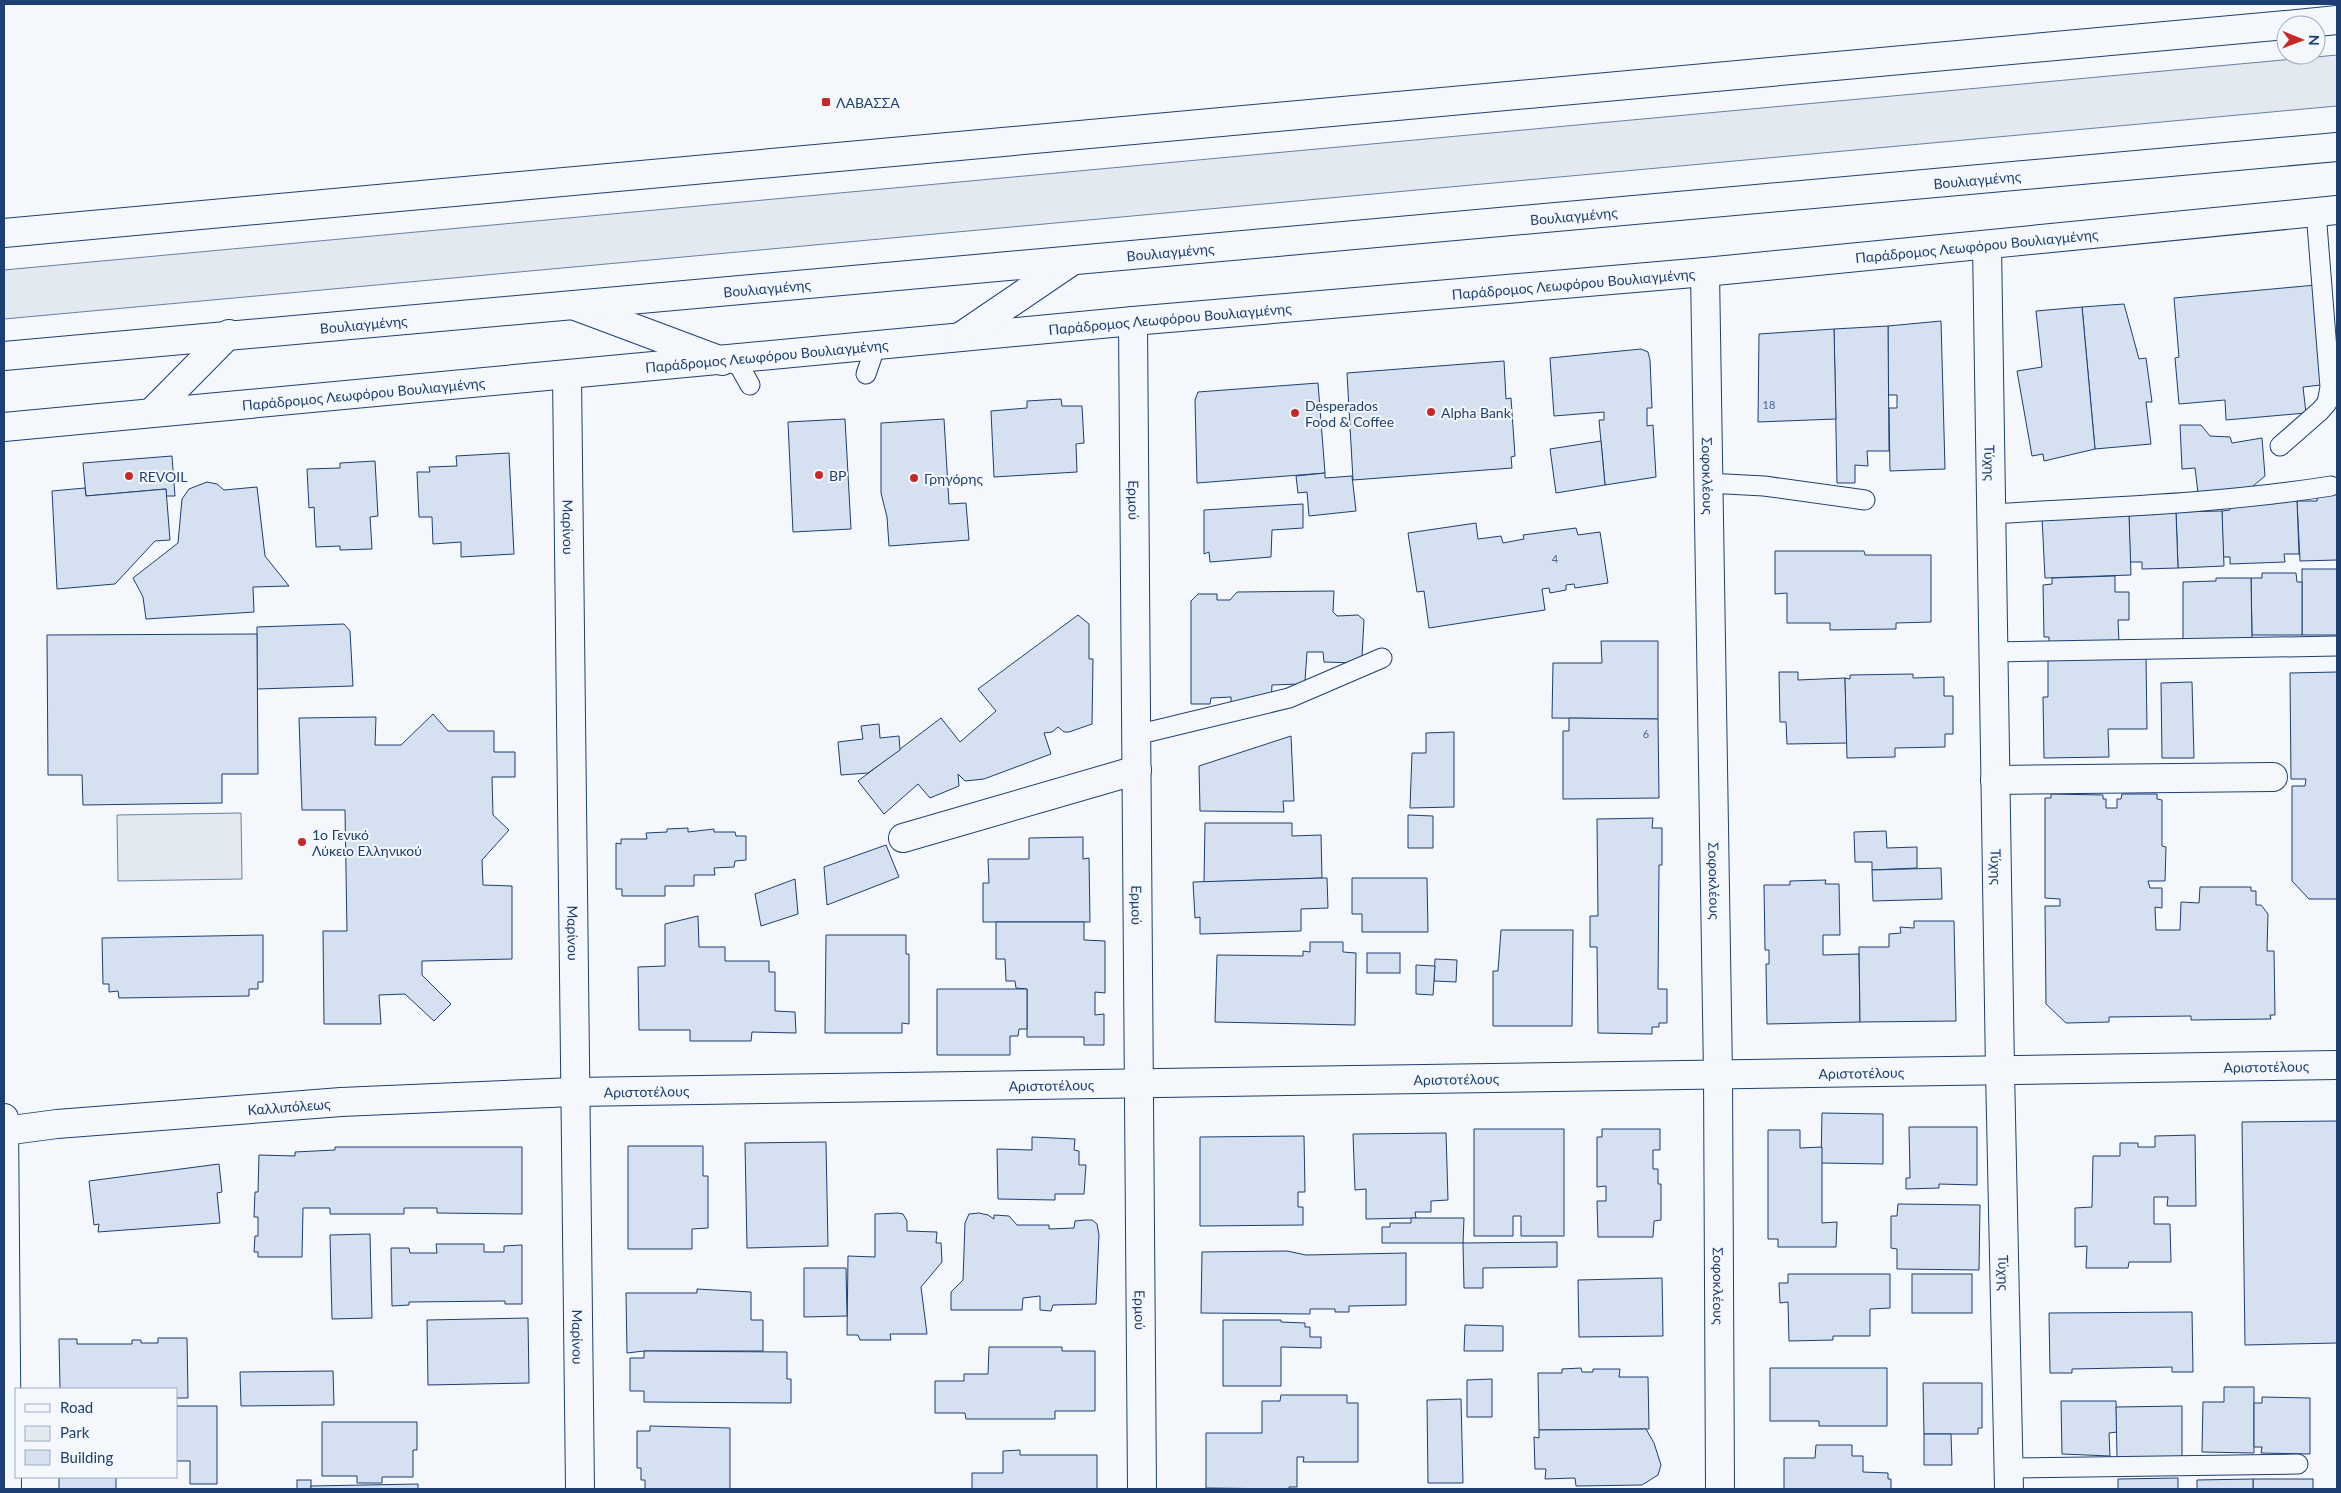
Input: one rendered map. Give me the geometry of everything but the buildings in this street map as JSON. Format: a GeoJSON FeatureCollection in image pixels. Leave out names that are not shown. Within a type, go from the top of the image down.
{"type":"FeatureCollection","features":[{"type":"Feature","properties":{"kind":"street"},"geometry":{"type":"LineString","coordinates":[[4,233],[2276,26]]}},
{"type":"Feature","properties":{"kind":"street","name":"Βουλιαγμένης"},"geometry":{"type":"LineString","coordinates":[[4,356],[229,334],[2337,147]]}},
{"type":"Feature","properties":{"kind":"street","name":"Παράδρομος Λεωφόρου Βουλιαγμένης"},"geometry":{"type":"LineString","coordinates":[[4,427],[1133,321],[1705,272],[2327,211]]}},
{"type":"Feature","properties":{"kind":"street","name":"Τύχης"},"geometry":{"type":"LineString","coordinates":[[1987,245],[1990,514],[2009,1479]]}},
{"type":"Feature","properties":{"kind":"street"},"geometry":{"type":"LineString","coordinates":[[960,337],[1075,259]]}},
{"type":"Feature","properties":{"kind":"street","name":"Σοφοκλέους"},"geometry":{"type":"LineString","coordinates":[[1705,272],[1706,483],[1718,1075],[1720,1489]]}},
{"type":"Feature","properties":{"kind":"street"},"geometry":{"type":"LineString","coordinates":[[569,304],[729,360]]}},
{"type":"Feature","properties":{"kind":"street","name":"Ερμού"},"geometry":{"type":"LineString","coordinates":[[1133,321],[1142,1489]]}},
{"type":"Feature","properties":{"kind":"street"},"geometry":{"type":"LineString","coordinates":[[152,412],[229,334]]}},
{"type":"Feature","properties":{"kind":"street","name":"Μαρίνου"},"geometry":{"type":"LineString","coordinates":[[567,375],[580,1489]]}},
{"type":"Feature","properties":{"kind":"street"},"geometry":{"type":"LineString","coordinates":[[903,838],[1137,770]]}},
{"type":"Feature","properties":{"kind":"street"},"geometry":{"type":"LineString","coordinates":[[1995,780],[2273,778]]}},
{"type":"Feature","properties":{"kind":"street","name":"Αριστοτέλους"},"geometry":{"type":"LineString","coordinates":[[574,1092],[2337,1065]]}},
{"type":"Feature","properties":{"kind":"street","name":"Καλλιπόλεως"},"geometry":{"type":"LineString","coordinates":[[4,1131],[67,1124],[341,1102],[574,1092]]}},
{"type":"Feature","properties":{"kind":"street"},"geometry":{"type":"LineString","coordinates":[[4,1118],[7,1489]]}},
{"type":"Feature","properties":{"kind":"lane"},"geometry":{"type":"LineString","coordinates":[[2280,446],[2320,411],[2326,403],[2330,387],[2327,211]]}},
{"type":"Feature","properties":{"kind":"lane"},"geometry":{"type":"LineString","coordinates":[[866,374],[876,345]]}},
{"type":"Feature","properties":{"kind":"lane"},"geometry":{"type":"LineString","coordinates":[[729,360],[750,385]]}},
{"type":"Feature","properties":{"kind":"lane"},"geometry":{"type":"LineString","coordinates":[[1706,483],[1764,486],[1865,500]]}},
{"type":"Feature","properties":{"kind":"lane"},"geometry":{"type":"LineString","coordinates":[[1990,514],[2209,500],[2331,486]]}},
{"type":"Feature","properties":{"kind":"lane"},"geometry":{"type":"LineString","coordinates":[[1993,652],[2337,646]]}},
{"type":"Feature","properties":{"kind":"lane"},"geometry":{"type":"LineString","coordinates":[[1136,735],[1289,698],[1382,658]]}},
{"type":"Feature","properties":{"kind":"lane"},"geometry":{"type":"LineString","coordinates":[[2009,1479],[2298,1464]]}},
{"type":"Feature","properties":{"kind":"green space"},"geometry":{"type":"Polygon","coordinates":[[[2337,55],[2337,106],[4,319],[4,270],[2276,61],[2276,65],[2326,65],[2326,56],[2337,55]]]}},
{"type":"Feature","properties":{"kind":"green space"},"geometry":{"type":"Polygon","coordinates":[[[241,813],[242,879],[118,881],[117,815],[241,813]]]}},
{"type":"Feature","properties":{"kind":"place","name":"ΛΑΒΑΣΣΑ"},"geometry":{"type":"Point","coordinates":[826,102]}},
{"type":"Feature","properties":{"kind":"place","name":"Alpha Bank"},"geometry":{"type":"Point","coordinates":[1431,412]}},
{"type":"Feature","properties":{"kind":"place","name":"Desperados Food & Coffee"},"geometry":{"type":"Point","coordinates":[1295,413]}},
{"type":"Feature","properties":{"kind":"place","name":"BP"},"geometry":{"type":"Point","coordinates":[819,475]}},
{"type":"Feature","properties":{"kind":"place","name":"REVOIL"},"geometry":{"type":"Point","coordinates":[129,476]}},
{"type":"Feature","properties":{"kind":"place","name":"Γρηγόρης"},"geometry":{"type":"Point","coordinates":[914,478]}},
{"type":"Feature","properties":{"kind":"place","name":"1ο Γενικό Λύκειο Ελληνικού"},"geometry":{"type":"Point","coordinates":[302,842]}}]}
